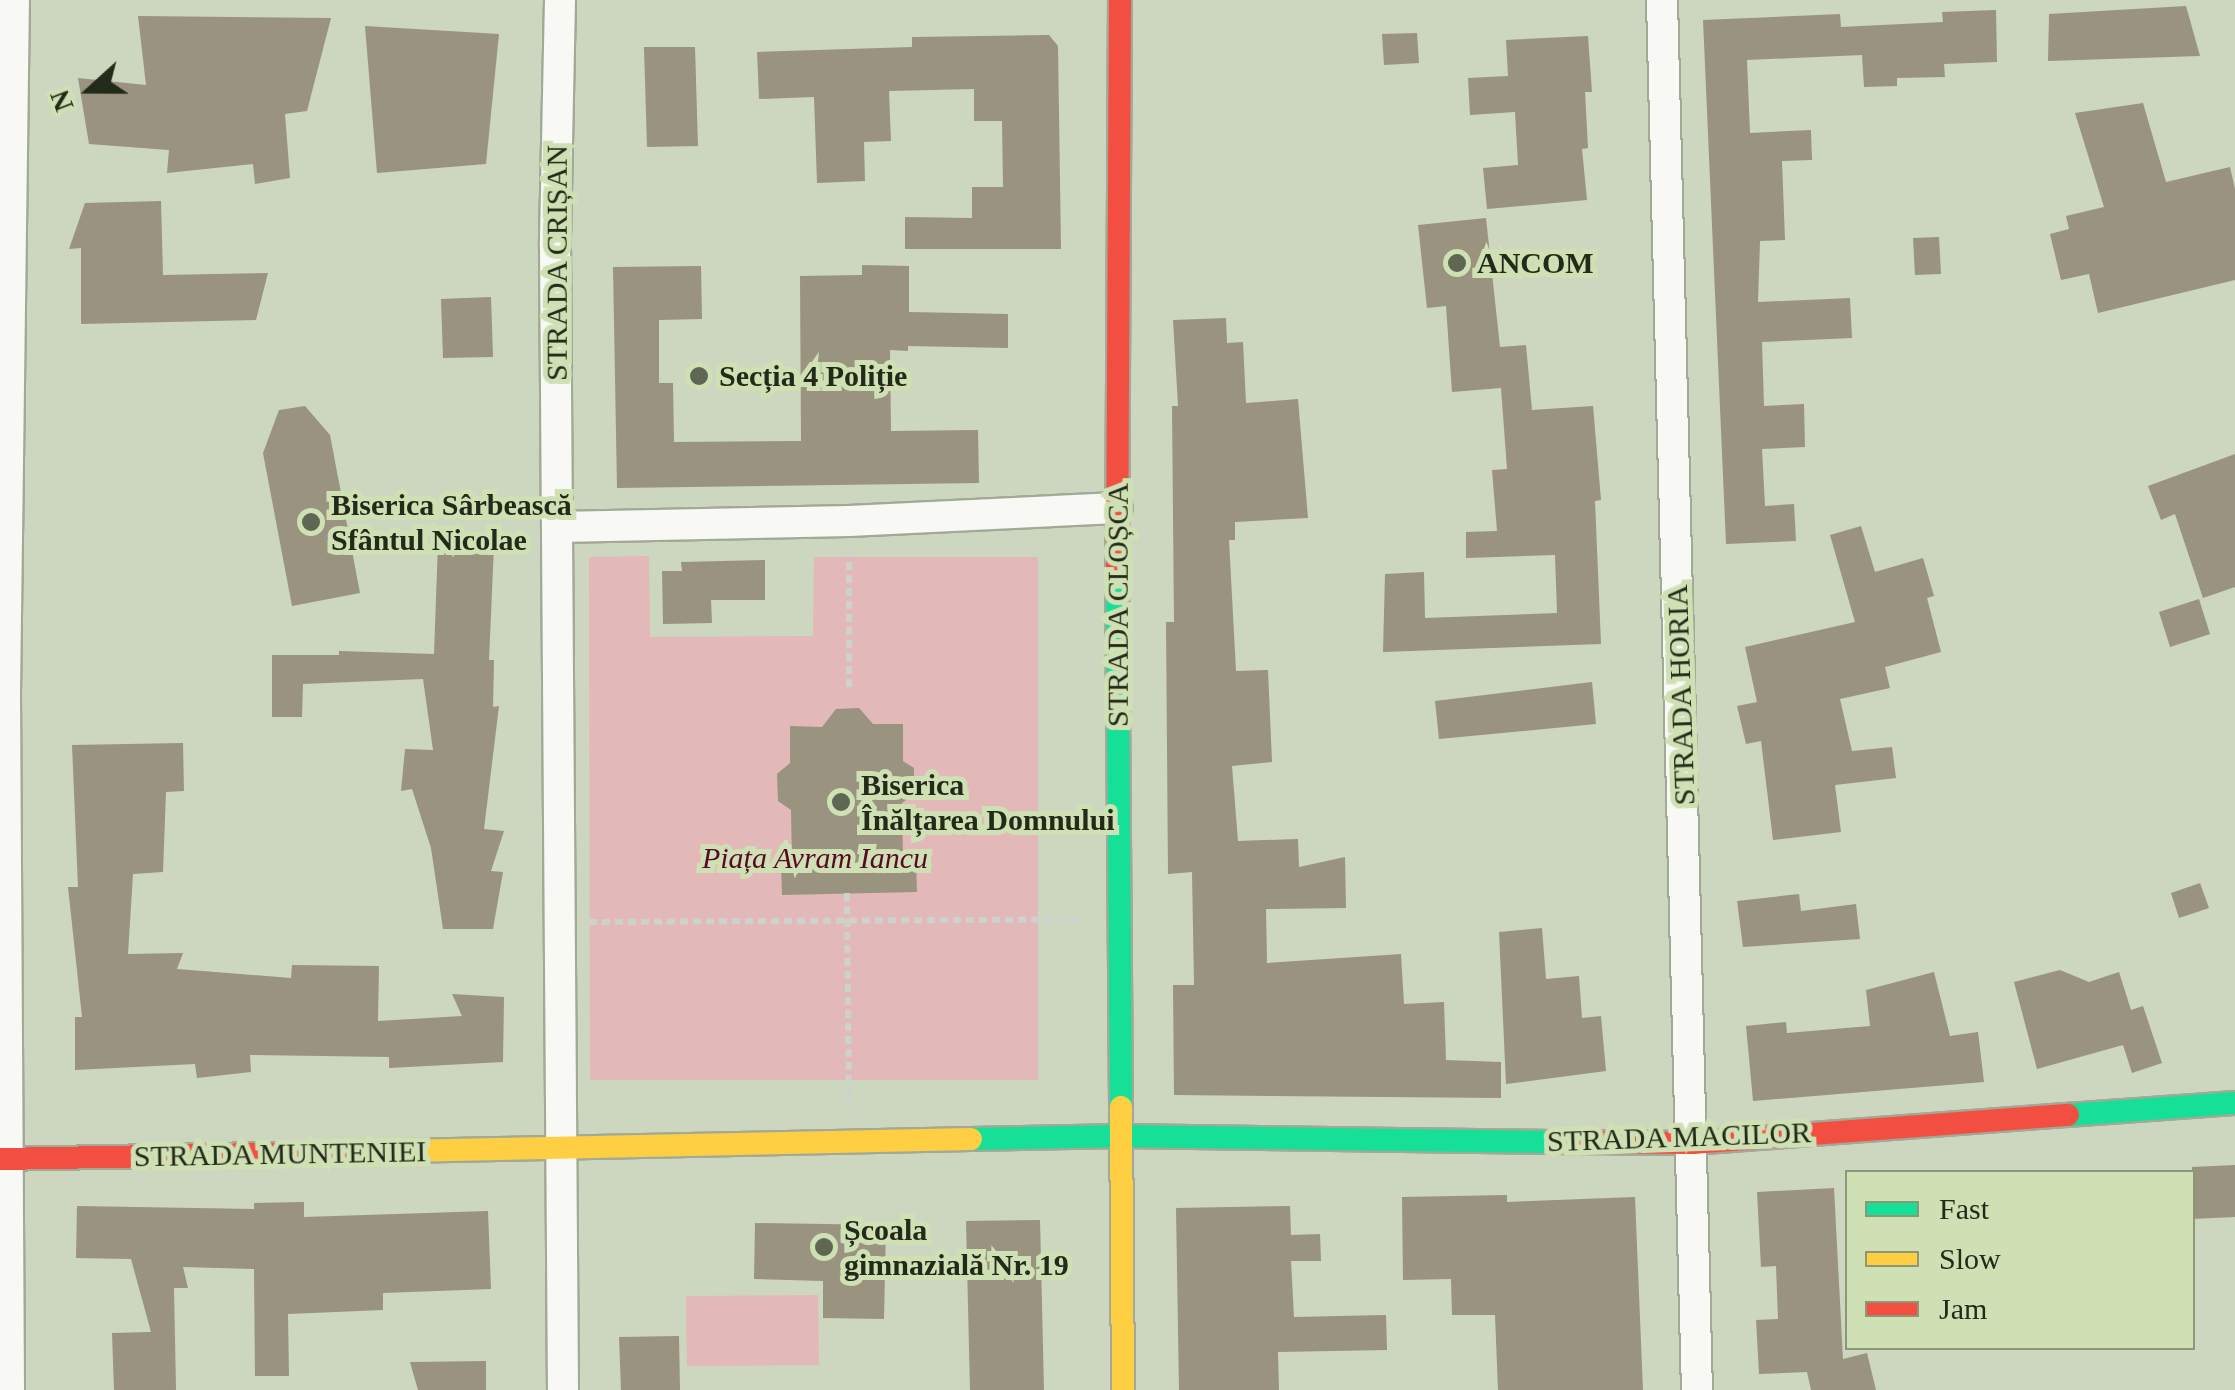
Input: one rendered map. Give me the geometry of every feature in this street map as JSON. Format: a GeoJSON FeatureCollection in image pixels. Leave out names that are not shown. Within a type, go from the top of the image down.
{"type":"FeatureCollection","features":[{"type":"Feature","properties":{"kind":"street"},"geometry":{"type":"LineString","coordinates":[[9,1390],[4,1159],[14,0]]}},
{"type":"Feature","properties":{"kind":"street","name":"STRADA CRIȘAN"},"geometry":{"type":"LineString","coordinates":[[558,526],[555,246],[560,0]]}},
{"type":"Feature","properties":{"kind":"street","name":"STRADA CLOȘCA"},"geometry":{"type":"LineString","coordinates":[[1120,0],[1117,508],[1123,1390]]}},
{"type":"Feature","properties":{"kind":"street","name":"STRADA HORIA"},"geometry":{"type":"LineString","coordinates":[[1662,0],[1693,1143],[1696,1390]]}},
{"type":"Feature","properties":{"kind":"street"},"geometry":{"type":"LineString","coordinates":[[562,1390],[558,526],[849,522],[1117,508]]}},
{"type":"Feature","properties":{"kind":"street","name":"STRADA MACILOR"},"geometry":{"type":"LineString","coordinates":[[1121,1136],[1693,1143],[2235,1103]]}},
{"type":"Feature","properties":{"kind":"street"},"geometry":{"type":"LineString","coordinates":[[561,1149],[1121,1136]]}},
{"type":"Feature","properties":{"kind":"street","name":"STRADA MUNTENIEI"},"geometry":{"type":"LineString","coordinates":[[4,1159],[561,1149]]}},
{"type":"Feature","properties":{"kind":"path"},"geometry":{"type":"LineString","coordinates":[[849,522],[849,688]]}},
{"type":"Feature","properties":{"kind":"path"},"geometry":{"type":"LineString","coordinates":[[847,894],[849,1144]]}},
{"type":"Feature","properties":{"kind":"path"},"geometry":{"type":"LineString","coordinates":[[578,922],[850,924],[1118,918]]}},
{"type":"Feature","properties":{"kind":"green space","name":"Piața Avram Iancu"},"geometry":{"type":"Polygon","coordinates":[[[649,556],[650,637],[813,636],[814,557],[1038,557],[1038,1080],[590,1080],[589,557],[649,556]]]}},
{"type":"Feature","properties":{"kind":"green space"},"geometry":{"type":"Polygon","coordinates":[[[818,1295],[819,1365],[687,1366],[686,1296],[818,1295]]]}},
{"type":"Feature","properties":{"kind":"building"},"geometry":{"type":"Polygon","coordinates":[[[2186,6],[2200,56],[2048,61],[2049,14],[2186,6]]]}},
{"type":"Feature","properties":{"kind":"building"},"geometry":{"type":"Polygon","coordinates":[[[1996,10],[1997,62],[1944,64],[1945,77],[1897,78],[1897,86],[1864,87],[1862,55],[1747,60],[1750,133],[1811,130],[1812,160],[1782,161],[1785,240],[1760,241],[1758,302],[1850,298],[1852,338],[1762,342],[1764,406],[1804,404],[1805,447],[1762,449],[1765,506],[1794,504],[1796,541],[1726,544],[1703,20],[1840,14],[1841,27],[1943,22],[1942,12],[1996,10]]]}},
{"type":"Feature","properties":{"kind":"building"},"geometry":{"type":"Polygon","coordinates":[[[138,16],[331,18],[307,111],[285,114],[290,178],[255,184],[253,164],[167,173],[169,150],[89,144],[78,78],[146,85],[138,16]]]}},
{"type":"Feature","properties":{"kind":"building"},"geometry":{"type":"Polygon","coordinates":[[[365,26],[499,34],[486,164],[377,173],[365,26]]]}},
{"type":"Feature","properties":{"kind":"building"},"geometry":{"type":"Polygon","coordinates":[[[1417,33],[1419,63],[1384,65],[1382,34],[1417,33]]]}},
{"type":"Feature","properties":{"kind":"building"},"geometry":{"type":"Polygon","coordinates":[[[1049,35],[1058,46],[1061,249],[905,249],[905,217],[972,218],[972,187],[1003,187],[1002,121],[974,121],[974,89],[889,91],[891,141],[864,142],[865,181],[817,183],[814,97],[759,99],[757,52],[912,47],[912,37],[1049,35]]]}},
{"type":"Feature","properties":{"kind":"building"},"geometry":{"type":"Polygon","coordinates":[[[1588,36],[1592,92],[1585,92],[1588,148],[1582,149],[1587,200],[1487,209],[1483,168],[1518,165],[1515,112],[1470,115],[1468,78],[1508,76],[1506,40],[1588,36]]]}},
{"type":"Feature","properties":{"kind":"building"},"geometry":{"type":"Polygon","coordinates":[[[644,47],[695,47],[698,146],[647,147],[644,47]]]}},
{"type":"Feature","properties":{"kind":"building"},"geometry":{"type":"Polygon","coordinates":[[[2143,103],[2166,182],[2230,167],[2235,189],[2235,280],[2098,313],[2089,274],[2061,280],[2050,234],[2069,229],[2066,216],[2104,207],[2075,113],[2143,103]]]}},
{"type":"Feature","properties":{"kind":"building"},"geometry":{"type":"Polygon","coordinates":[[[161,201],[163,275],[268,273],[256,320],[81,324],[81,248],[69,249],[85,203],[161,201]]]}},
{"type":"Feature","properties":{"kind":"building"},"geometry":{"type":"Polygon","coordinates":[[[1486,218],[1500,347],[1526,345],[1532,410],[1593,406],[1601,500],[1595,501],[1601,644],[1383,652],[1385,574],[1424,572],[1425,618],[1557,613],[1555,555],[1466,558],[1466,532],[1497,531],[1492,470],[1507,469],[1501,388],[1452,392],[1446,306],[1427,308],[1418,225],[1486,218]]]}},
{"type":"Feature","properties":{"kind":"building"},"geometry":{"type":"Polygon","coordinates":[[[1939,237],[1941,274],[1915,275],[1913,238],[1939,237]]]}},
{"type":"Feature","properties":{"kind":"building"},"geometry":{"type":"Polygon","coordinates":[[[862,265],[909,266],[909,312],[1008,314],[1008,348],[908,346],[908,351],[890,350],[891,431],[978,430],[979,483],[617,488],[613,267],[701,266],[702,319],[659,320],[659,383],[673,383],[674,442],[801,441],[800,276],[862,275],[862,265]]]}},
{"type":"Feature","properties":{"kind":"building"},"geometry":{"type":"Polygon","coordinates":[[[491,297],[493,357],[443,358],[441,299],[491,297]]]}},
{"type":"Feature","properties":{"kind":"building"},"geometry":{"type":"Polygon","coordinates":[[[1226,318],[1227,343],[1243,342],[1246,403],[1298,399],[1308,518],[1235,522],[1235,540],[1229,540],[1236,671],[1268,670],[1272,762],[1232,766],[1238,841],[1298,839],[1299,867],[1345,857],[1346,908],[1266,909],[1267,963],[1401,954],[1404,1004],[1444,1002],[1446,1060],[1501,1062],[1501,1098],[1174,1095],[1173,985],[1194,985],[1192,872],[1168,874],[1166,622],[1174,622],[1172,406],[1178,406],[1173,320],[1226,318]]]}},
{"type":"Feature","properties":{"kind":"building","name":"Biserica Sârbească Sfântul Nicolae"},"geometry":{"type":"Polygon","coordinates":[[[305,406],[330,435],[360,593],[292,606],[263,453],[279,410],[305,406]]]}},
{"type":"Feature","properties":{"kind":"building"},"geometry":{"type":"Polygon","coordinates":[[[2235,454],[2235,587],[2203,598],[2175,514],[2161,520],[2148,486],[2235,454]]]}},
{"type":"Feature","properties":{"kind":"building"},"geometry":{"type":"Polygon","coordinates":[[[1861,526],[1875,572],[1923,558],[1934,596],[1927,598],[1941,652],[1885,667],[1890,688],[1840,699],[1852,751],[1892,747],[1896,778],[1835,785],[1841,832],[1773,840],[1761,741],[1746,744],[1737,706],[1757,702],[1745,647],[1855,622],[1830,535],[1861,526]]]}},
{"type":"Feature","properties":{"kind":"building"},"geometry":{"type":"Polygon","coordinates":[[[438,543],[494,545],[489,660],[494,660],[493,707],[499,706],[484,829],[504,831],[491,871],[503,872],[493,929],[443,929],[431,848],[412,789],[401,791],[405,749],[433,750],[423,679],[303,684],[302,717],[272,717],[272,655],[339,655],[339,651],[434,654],[438,543]]]}},
{"type":"Feature","properties":{"kind":"building"},"geometry":{"type":"Polygon","coordinates":[[[765,560],[765,600],[711,600],[712,623],[663,624],[662,571],[682,571],[681,562],[765,560]]]}},
{"type":"Feature","properties":{"kind":"building"},"geometry":{"type":"Polygon","coordinates":[[[2199,599],[2210,634],[2170,647],[2159,612],[2199,599]]]}},
{"type":"Feature","properties":{"kind":"building"},"geometry":{"type":"Polygon","coordinates":[[[1592,682],[1596,724],[1439,739],[1435,701],[1592,682]]]}},
{"type":"Feature","properties":{"kind":"building","name":"Biserica Înălțarea Domnului"},"geometry":{"type":"Polygon","coordinates":[[[859,708],[873,724],[903,724],[903,761],[914,768],[914,794],[902,803],[903,860],[916,860],[917,892],[782,895],[781,863],[792,863],[791,810],[778,801],[777,774],[790,763],[790,726],[822,727],[836,709],[859,708]]]}},
{"type":"Feature","properties":{"kind":"building"},"geometry":{"type":"Polygon","coordinates":[[[183,743],[184,791],[166,792],[163,872],[133,874],[128,954],[183,953],[177,969],[291,978],[292,965],[379,966],[378,1021],[462,1016],[452,994],[504,997],[503,1062],[389,1068],[389,1057],[250,1055],[251,1072],[197,1078],[195,1064],[75,1070],[75,1017],[82,1017],[68,887],[78,887],[72,745],[183,743]]]}},
{"type":"Feature","properties":{"kind":"building"},"geometry":{"type":"Polygon","coordinates":[[[2200,883],[2209,908],[2179,918],[2171,893],[2200,883]]]}},
{"type":"Feature","properties":{"kind":"building"},"geometry":{"type":"Polygon","coordinates":[[[1799,894],[1801,911],[1856,904],[1860,939],[1743,947],[1737,901],[1799,894]]]}},
{"type":"Feature","properties":{"kind":"building"},"geometry":{"type":"Polygon","coordinates":[[[1542,928],[1546,979],[1579,976],[1582,1018],[1601,1016],[1606,1071],[1506,1084],[1499,932],[1542,928]]]}},
{"type":"Feature","properties":{"kind":"building"},"geometry":{"type":"Polygon","coordinates":[[[2060,970],[2089,982],[2119,972],[2131,1010],[2143,1006],[2162,1063],[2132,1073],[2123,1045],[2037,1069],[2014,982],[2060,970]]]}},
{"type":"Feature","properties":{"kind":"building"},"geometry":{"type":"Polygon","coordinates":[[[1934,972],[1950,1036],[1978,1032],[1984,1082],[1753,1101],[1746,1026],[1786,1022],[1787,1033],[1870,1026],[1866,990],[1934,972]]]}},
{"type":"Feature","properties":{"kind":"building"},"geometry":{"type":"Polygon","coordinates":[[[2235,1165],[2235,1217],[2195,1219],[2192,1167],[2235,1165]]]}},
{"type":"Feature","properties":{"kind":"building"},"geometry":{"type":"Polygon","coordinates":[[[1834,1188],[1843,1359],[1867,1353],[1876,1390],[1811,1390],[1807,1372],[1759,1374],[1756,1320],[1778,1319],[1776,1266],[1761,1267],[1757,1192],[1834,1188]]]}},
{"type":"Feature","properties":{"kind":"building"},"geometry":{"type":"Polygon","coordinates":[[[1507,1195],[1507,1202],[1635,1197],[1643,1390],[1498,1390],[1495,1315],[1452,1315],[1451,1279],[1403,1280],[1402,1197],[1507,1195]]]}},
{"type":"Feature","properties":{"kind":"building"},"geometry":{"type":"Polygon","coordinates":[[[304,1202],[304,1217],[488,1211],[491,1289],[383,1293],[383,1310],[288,1314],[289,1376],[255,1376],[254,1269],[183,1267],[188,1288],[174,1288],[176,1390],[114,1390],[112,1333],[151,1332],[131,1259],[76,1258],[77,1206],[254,1209],[254,1203],[304,1202]]]}},
{"type":"Feature","properties":{"kind":"building"},"geometry":{"type":"Polygon","coordinates":[[[1290,1206],[1291,1235],[1320,1234],[1321,1261],[1291,1261],[1294,1317],[1386,1315],[1387,1350],[1278,1352],[1279,1390],[1179,1390],[1176,1208],[1290,1206]]]}},
{"type":"Feature","properties":{"kind":"building"},"geometry":{"type":"Polygon","coordinates":[[[1040,1220],[1044,1390],[970,1390],[966,1221],[1040,1220]]]}},
{"type":"Feature","properties":{"kind":"building"},"geometry":{"type":"Polygon","coordinates":[[[755,1223],[886,1225],[884,1319],[823,1318],[823,1281],[754,1279],[755,1223]]]}},
{"type":"Feature","properties":{"kind":"building"},"geometry":{"type":"Polygon","coordinates":[[[679,1336],[680,1390],[621,1390],[619,1337],[679,1336]]]}},
{"type":"Feature","properties":{"kind":"building"},"geometry":{"type":"Polygon","coordinates":[[[486,1361],[486,1390],[418,1390],[410,1362],[486,1361]]]}},
{"type":"Feature","properties":{"kind":"traffic: fast"},"geometry":{"type":"LineString","coordinates":[[1117,570],[1121,1107]]}},
{"type":"Feature","properties":{"kind":"traffic: fast"},"geometry":{"type":"LineString","coordinates":[[2068,1115],[2235,1103]]}},
{"type":"Feature","properties":{"kind":"traffic: fast"},"geometry":{"type":"LineString","coordinates":[[971,1139],[1121,1136],[1572,1142]]}},
{"type":"Feature","properties":{"kind":"traffic: slow"},"geometry":{"type":"LineString","coordinates":[[1121,1107],[1123,1390]]}},
{"type":"Feature","properties":{"kind":"traffic: slow"},"geometry":{"type":"LineString","coordinates":[[356,1152],[971,1139]]}},
{"type":"Feature","properties":{"kind":"traffic: jam"},"geometry":{"type":"LineString","coordinates":[[1117,570],[1120,0]]}},
{"type":"Feature","properties":{"kind":"traffic: jam"},"geometry":{"type":"LineString","coordinates":[[1572,1142],[1693,1143],[2068,1115]]}},
{"type":"Feature","properties":{"kind":"traffic: jam"},"geometry":{"type":"LineString","coordinates":[[0,1159],[356,1152]]}},
{"type":"Feature","properties":{"kind":"place","name":"ANCOM"},"geometry":{"type":"Point","coordinates":[1457,263]}},
{"type":"Feature","properties":{"kind":"place","name":"Secția 4 Poliție"},"geometry":{"type":"Point","coordinates":[699,376]}},
{"type":"Feature","properties":{"kind":"place","name":"Biserica Sârbească Sfântul Nicolae"},"geometry":{"type":"Point","coordinates":[311,522]}},
{"type":"Feature","properties":{"kind":"place","name":"Biserica Înălțarea Domnului"},"geometry":{"type":"Point","coordinates":[841,802]}},
{"type":"Feature","properties":{"kind":"place","name":"Școala gimnazială Nr. 19"},"geometry":{"type":"Point","coordinates":[824,1247]}}]}
